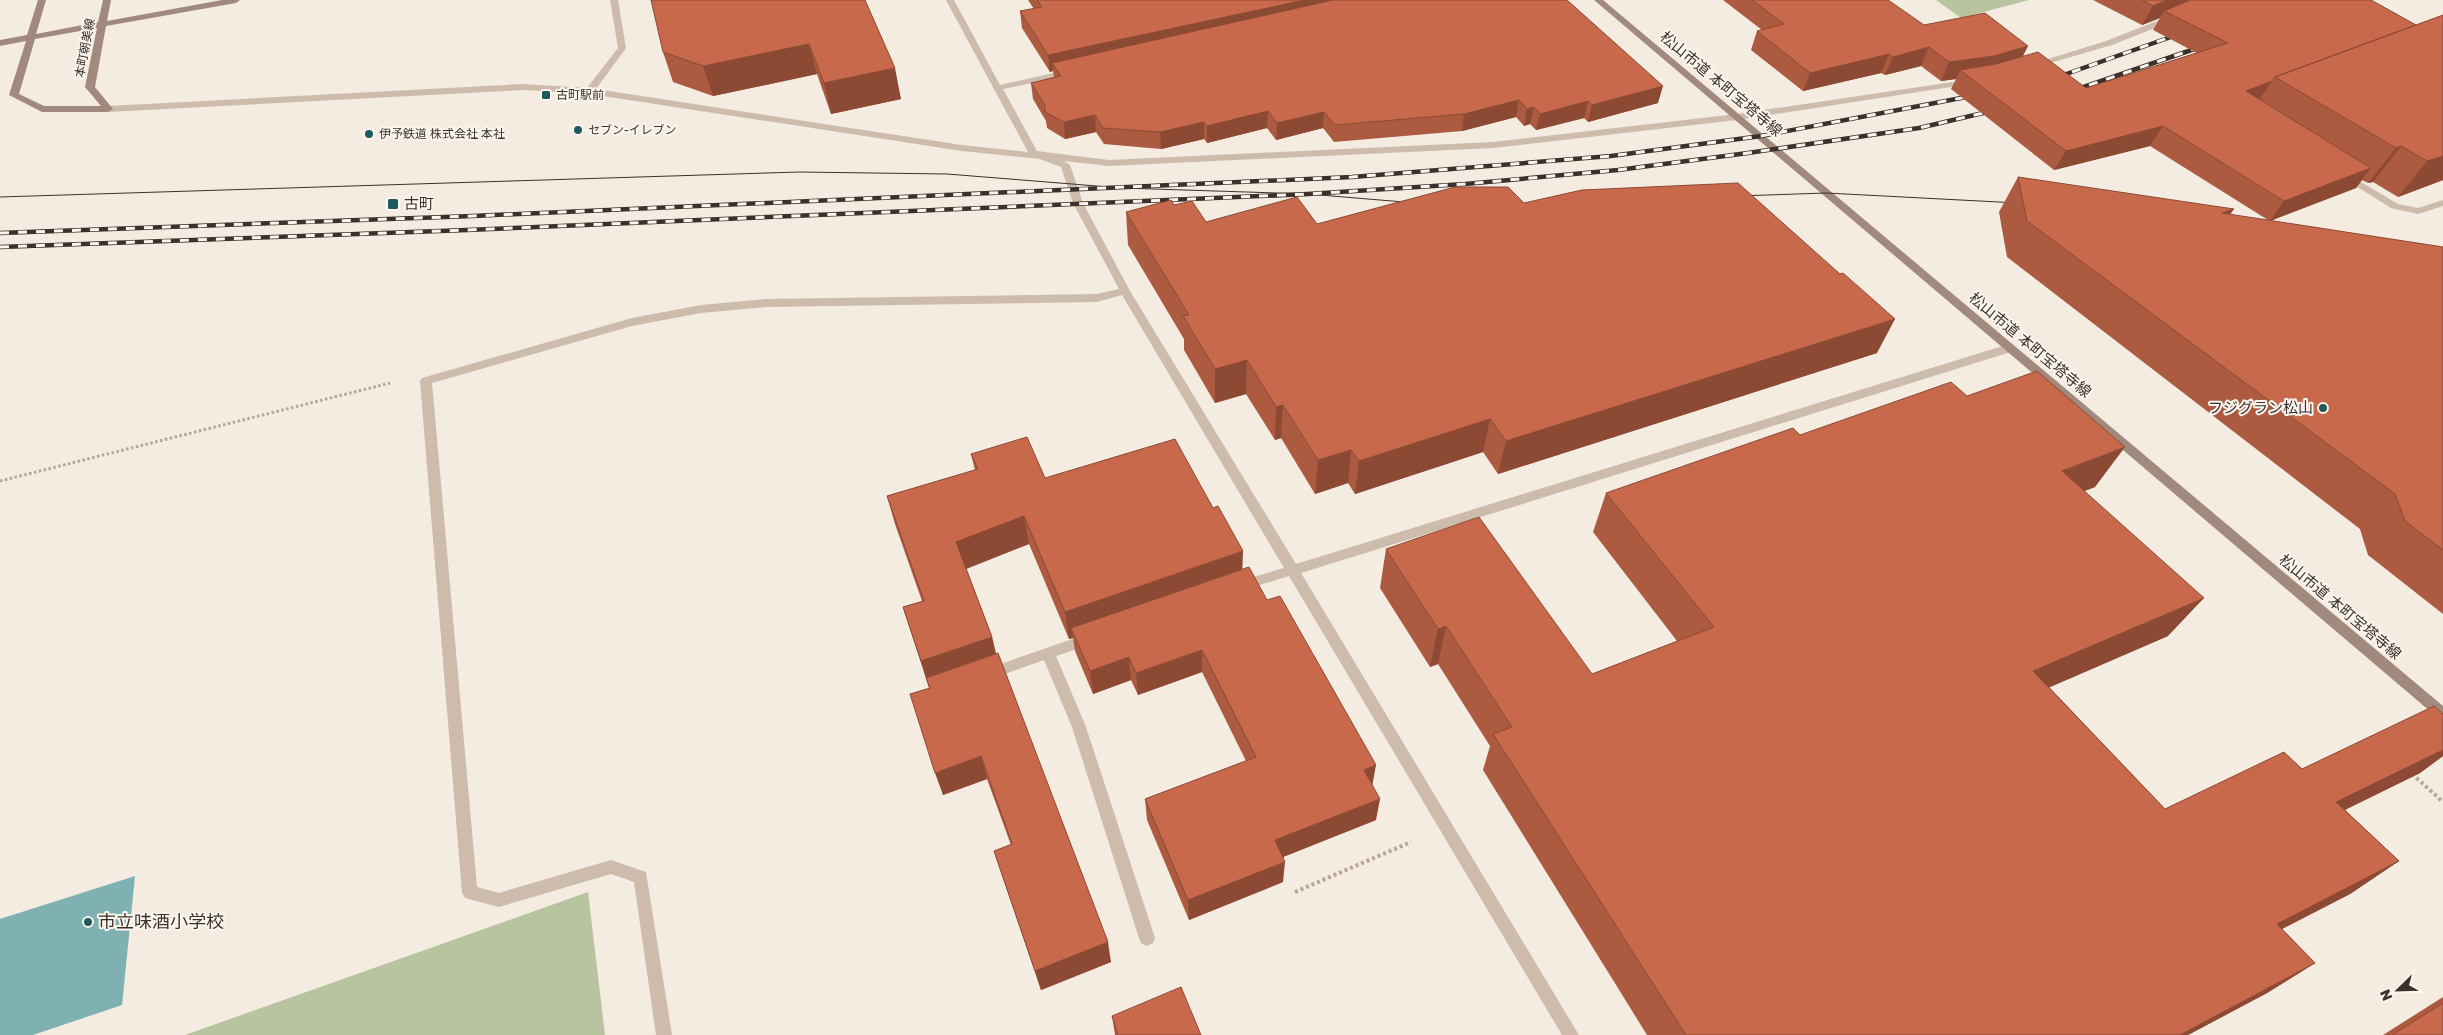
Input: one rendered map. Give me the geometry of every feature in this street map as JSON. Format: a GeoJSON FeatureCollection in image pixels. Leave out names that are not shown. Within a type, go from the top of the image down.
{"type":"FeatureCollection","features":[{"type":"Feature","properties":{"kind":"street"},"geometry":{"type":"LineString","coordinates":[[42,0],[14,95],[42,109],[108,109],[524,87],[590,91],[962,148],[1033,153],[1109,163],[1492,145],[1737,117],[1976,80]]}},
{"type":"Feature","properties":{"kind":"street","name":"本町朝美線"},"geometry":{"type":"LineString","coordinates":[[107,0],[90,87],[108,109]]}},
{"type":"Feature","properties":{"kind":"street"},"geometry":{"type":"LineString","coordinates":[[0,43],[236,0]]}},
{"type":"Feature","properties":{"kind":"street"},"geometry":{"type":"LineString","coordinates":[[590,91],[622,48],[614,0]]}},
{"type":"Feature","properties":{"kind":"street"},"geometry":{"type":"LineString","coordinates":[[950,0],[1033,153],[1065,164],[1078,204],[1125,291],[1571,1035]]}},
{"type":"Feature","properties":{"kind":"street","name":"松山市道 本町宝塔寺線"},"geometry":{"type":"LineString","coordinates":[[1598,0],[2443,714]]}},
{"type":"Feature","properties":{"kind":"street"},"geometry":{"type":"LineString","coordinates":[[2024,68],[2109,43],[2180,14]]}},
{"type":"Feature","properties":{"kind":"street"},"geometry":{"type":"LineString","coordinates":[[997,88],[1084,69]]}},
{"type":"Feature","properties":{"kind":"street"},"geometry":{"type":"LineString","coordinates":[[2338,171],[2395,206],[2418,211],[2443,203]]}},
{"type":"Feature","properties":{"kind":"street"},"geometry":{"type":"LineString","coordinates":[[664,1035],[641,877],[611,867],[499,900],[470,893],[426,381],[632,322],[700,309],[766,303],[1097,298],[1125,291]]}},
{"type":"Feature","properties":{"kind":"street"},"geometry":{"type":"LineString","coordinates":[[1226,591],[2010,348]]}},
{"type":"Feature","properties":{"kind":"street"},"geometry":{"type":"LineString","coordinates":[[976,678],[1104,634]]}},
{"type":"Feature","properties":{"kind":"street"},"geometry":{"type":"LineString","coordinates":[[1048,653],[1079,727],[1147,938]]}},
{"type":"Feature","properties":{"kind":"path"},"geometry":{"type":"LineString","coordinates":[[0,481],[405,379],[426,381]]}},
{"type":"Feature","properties":{"kind":"path"},"geometry":{"type":"LineString","coordinates":[[2405,768],[2443,802]]}},
{"type":"Feature","properties":{"kind":"path"},"geometry":{"type":"LineString","coordinates":[[1295,892],[1447,827]]}},
{"type":"Feature","properties":{"kind":"green space"},"geometry":{"type":"Polygon","coordinates":[[[1936,0],[2029,0],[1961,18],[1936,0]]]}},
{"type":"Feature","properties":{"kind":"green space"},"geometry":{"type":"Polygon","coordinates":[[[588,892],[605,1035],[185,1035],[588,892]]]}},
{"type":"Feature","properties":{"kind":"water"},"geometry":{"type":"Polygon","coordinates":[[[135,876],[122,1005],[33,1035],[0,1035],[0,919],[135,876]]]}},
{"type":"Feature","properties":{"kind":"building"},"geometry":{"type":"Polygon","coordinates":[[[651,0],[865,0],[895,68],[824,83],[809,44],[703,66],[663,52],[651,0]]]}},
{"type":"Feature","properties":{"kind":"building"},"geometry":{"type":"Polygon","coordinates":[[[1037,0],[1305,0],[1048,55],[1020,11],[1042,7],[1037,0]]]}},
{"type":"Feature","properties":{"kind":"building"},"geometry":{"type":"Polygon","coordinates":[[[1333,0],[1567,0],[1663,86],[1592,105],[1588,101],[1540,114],[1534,107],[1527,109],[1519,100],[1464,114],[1335,125],[1324,112],[1277,123],[1268,111],[1207,126],[1204,122],[1160,132],[1103,128],[1095,115],[1064,122],[1045,112],[1045,105],[1031,83],[1061,76],[1052,63],[1333,0]]]}},
{"type":"Feature","properties":{"kind":"building"},"geometry":{"type":"Polygon","coordinates":[[[1752,0],[1888,0],[1924,25],[1985,13],[2028,46],[1994,56],[1949,62],[1929,47],[1893,57],[1889,54],[1810,73],[1757,31],[1784,24],[1752,0]]]}},
{"type":"Feature","properties":{"kind":"building"},"geometry":{"type":"Polygon","coordinates":[[[2142,0],[2167,0],[2153,6],[2142,0]]]}},
{"type":"Feature","properties":{"kind":"building"},"geometry":{"type":"Polygon","coordinates":[[[2190,0],[2371,0],[2416,25],[2275,77],[2272,81],[2246,91],[2371,168],[2284,201],[2163,126],[2066,151],[1960,70],[1996,64],[2038,52],[2086,88],[2228,43],[2164,11],[2190,0]]]}},
{"type":"Feature","properties":{"kind":"building"},"geometry":{"type":"Polygon","coordinates":[[[2443,15],[2443,156],[2427,161],[2401,146],[2396,148],[2275,77],[2443,15]]]}},
{"type":"Feature","properties":{"kind":"building","name":"フジグラン松山"},"geometry":{"type":"Polygon","coordinates":[[[2018,177],[2234,209],[2222,213],[2443,247],[2443,550],[2405,521],[2395,494],[2027,221],[2018,177]]]}},
{"type":"Feature","properties":{"kind":"building"},"geometry":{"type":"Polygon","coordinates":[[[1738,183],[1840,274],[1843,273],[1895,319],[1506,441],[1490,419],[1359,461],[1351,450],[1318,460],[1283,405],[1276,407],[1247,360],[1215,369],[1183,316],[1189,315],[1126,212],[1171,200],[1174,205],[1192,201],[1206,222],[1297,197],[1317,224],[1455,187],[1508,187],[1524,203],[1582,190],[1738,183]]]}},
{"type":"Feature","properties":{"kind":"building"},"geometry":{"type":"Polygon","coordinates":[[[2037,371],[2125,447],[2062,471],[2204,598],[2033,671],[2165,809],[2284,752],[2302,769],[2434,706],[2443,714],[2443,750],[2336,802],[2399,861],[2277,924],[2315,963],[2180,1035],[1686,1035],[1493,734],[1512,727],[1446,626],[1438,629],[1386,549],[1479,517],[1592,674],[1714,627],[1606,493],[1793,428],[1800,435],[1951,382],[1967,396],[2037,371]]]}},
{"type":"Feature","properties":{"kind":"building"},"geometry":{"type":"Polygon","coordinates":[[[1027,437],[1045,478],[1175,439],[1213,508],[1218,506],[1243,551],[1065,612],[1024,516],[956,542],[992,637],[921,661],[903,607],[924,601],[887,496],[978,469],[971,454],[1027,437]]]}},
{"type":"Feature","properties":{"kind":"building"},"geometry":{"type":"Polygon","coordinates":[[[1249,567],[1267,600],[1280,596],[1376,765],[1364,770],[1380,799],[1275,840],[1285,862],[1188,900],[1145,799],[1256,757],[1202,650],[1136,673],[1129,657],[1090,671],[1071,628],[1249,567]]]}},
{"type":"Feature","properties":{"kind":"building"},"geometry":{"type":"Polygon","coordinates":[[[998,653],[1108,942],[1035,971],[994,851],[1012,844],[981,756],[935,773],[910,694],[930,688],[926,678],[998,653]]]}},
{"type":"Feature","properties":{"kind":"building"},"geometry":{"type":"Polygon","coordinates":[[[1181,987],[1201,1035],[1118,1035],[1112,1016],[1181,987]]]}},
{"type":"Feature","properties":{"kind":"building"},"geometry":{"type":"Polygon","coordinates":[[[2443,1003],[2443,1035],[2392,1035],[2443,1003]]]}},
{"type":"Feature","properties":{"kind":"tram line"},"geometry":{"type":"LineString","coordinates":[[0,197],[799,172],[947,174],[1122,188],[1308,194],[1416,203]]}},
{"type":"Feature","properties":{"kind":"tram line"},"geometry":{"type":"LineString","coordinates":[[1738,196],[1826,193],[2018,203]]}},
{"type":"Feature","properties":{"kind":"railway"},"geometry":{"type":"LineString","coordinates":[[2055,78],[2182,33]]}},
{"type":"Feature","properties":{"kind":"railway"},"geometry":{"type":"LineString","coordinates":[[2072,91],[2206,45]]}},
{"type":"Feature","properties":{"kind":"railway"},"geometry":{"type":"LineString","coordinates":[[0,233],[473,216],[1352,177],[1611,156],[1761,136],[1977,95]]}},
{"type":"Feature","properties":{"kind":"railway"},"geometry":{"type":"LineString","coordinates":[[0,247],[467,230],[1308,194],[1465,184],[1618,170],[1748,153],[1919,128],[1996,110]]}},
{"type":"Feature","properties":{"kind":"place","name":"古町駅前"},"geometry":{"type":"Point","coordinates":[546,95]}},
{"type":"Feature","properties":{"kind":"place","name":"セブン-イレブン"},"geometry":{"type":"Point","coordinates":[578,130]}},
{"type":"Feature","properties":{"kind":"place","name":"伊予鉄道 株式会社 本社"},"geometry":{"type":"Point","coordinates":[369,134]}},
{"type":"Feature","properties":{"kind":"place","name":"古町"},"geometry":{"type":"Point","coordinates":[393,204]}},
{"type":"Feature","properties":{"kind":"place","name":"フジグラン松山"},"geometry":{"type":"Point","coordinates":[2323,408]}},
{"type":"Feature","properties":{"kind":"place","name":"市立味酒小学校"},"geometry":{"type":"Point","coordinates":[88,922]}}]}
